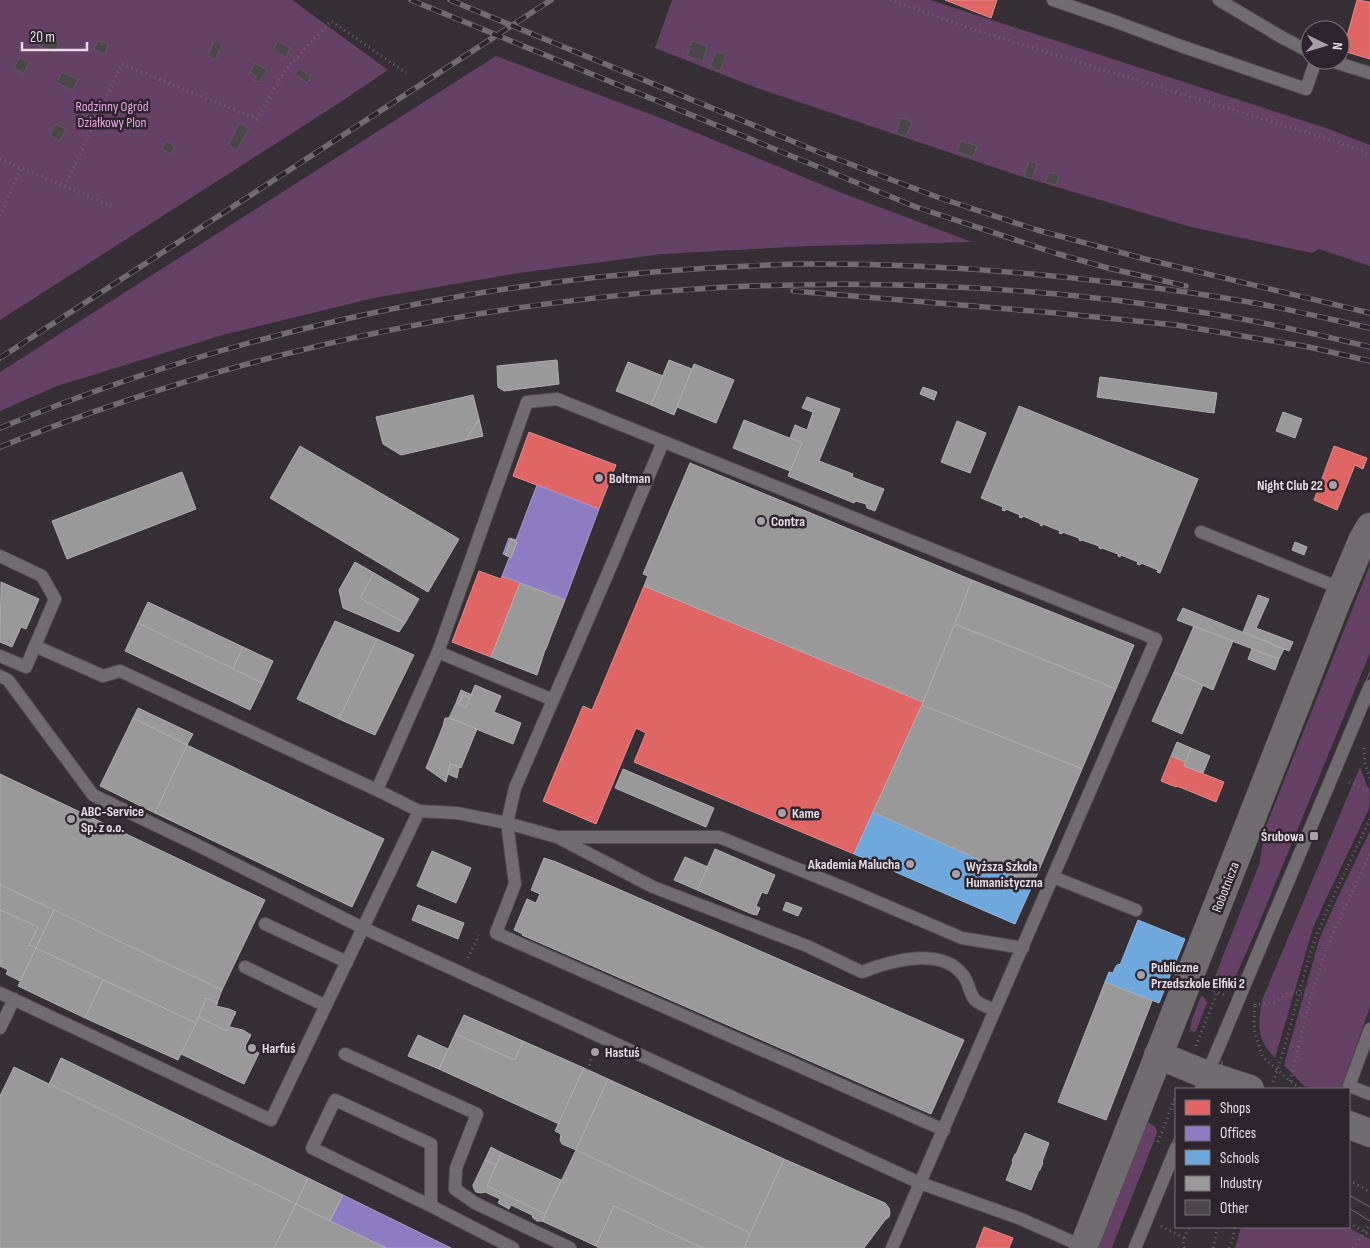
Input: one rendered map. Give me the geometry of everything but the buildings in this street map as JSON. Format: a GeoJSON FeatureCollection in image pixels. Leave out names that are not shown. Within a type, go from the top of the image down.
{"type":"FeatureCollection","features":[{"type":"Feature","properties":{"kind":"street","name":"Robotnicza"},"geometry":{"type":"LineString","coordinates":[[1084,1248],[1342,589],[1362,541],[1370,527]]}},
{"type":"Feature","properties":{"kind":"street"},"geometry":{"type":"LineString","coordinates":[[1158,1056],[1204,1082],[1243,1088]]}},
{"type":"Feature","properties":{"kind":"street"},"geometry":{"type":"LineString","coordinates":[[1350,1125],[1370,1133]]}},
{"type":"Feature","properties":{"kind":"lane"},"geometry":{"type":"LineString","coordinates":[[1053,0],[1306,90],[1313,70]]}},
{"type":"Feature","properties":{"kind":"lane"},"geometry":{"type":"LineString","coordinates":[[1219,0],[1300,47]]}},
{"type":"Feature","properties":{"kind":"lane"},"geometry":{"type":"LineString","coordinates":[[1350,67],[1370,73]]}},
{"type":"Feature","properties":{"kind":"lane"},"geometry":{"type":"LineString","coordinates":[[377,790],[438,652],[528,402],[557,399],[1156,639],[892,1248]]}},
{"type":"Feature","properties":{"kind":"lane"},"geometry":{"type":"LineString","coordinates":[[663,442],[515,788],[507,823],[515,884],[496,933],[944,1130]]}},
{"type":"Feature","properties":{"kind":"lane"},"geometry":{"type":"LineString","coordinates":[[1201,532],[1342,589]]}},
{"type":"Feature","properties":{"kind":"lane"},"geometry":{"type":"LineString","coordinates":[[0,556],[42,576],[54,599],[26,667],[0,656]]}},
{"type":"Feature","properties":{"kind":"lane"},"geometry":{"type":"LineString","coordinates":[[35,646],[103,676],[120,671],[419,811],[457,813],[557,836],[654,887],[807,946],[862,972],[899,960],[938,959],[956,968],[964,976],[975,1000],[995,1010]]}},
{"type":"Feature","properties":{"kind":"lane"},"geometry":{"type":"LineString","coordinates":[[438,652],[554,700]]}},
{"type":"Feature","properties":{"kind":"lane"},"geometry":{"type":"LineString","coordinates":[[0,676],[8,680],[93,795],[363,928],[461,973],[920,1182],[1020,1219],[1084,1248]]}},
{"type":"Feature","properties":{"kind":"lane"},"geometry":{"type":"LineString","coordinates":[[1204,1082],[1370,686]]}},
{"type":"Feature","properties":{"kind":"lane"},"geometry":{"type":"LineString","coordinates":[[0,993],[271,1120],[419,811]]}},
{"type":"Feature","properties":{"kind":"lane"},"geometry":{"type":"LineString","coordinates":[[557,836],[718,837],[962,938],[1023,948]]}},
{"type":"Feature","properties":{"kind":"lane"},"geometry":{"type":"LineString","coordinates":[[1053,877],[1136,910]]}},
{"type":"Feature","properties":{"kind":"lane"},"geometry":{"type":"LineString","coordinates":[[265,924],[347,962]]}},
{"type":"Feature","properties":{"kind":"lane"},"geometry":{"type":"LineString","coordinates":[[245,967],[326,1006]]}},
{"type":"Feature","properties":{"kind":"lane"},"geometry":{"type":"LineString","coordinates":[[0,1028],[14,999]]}},
{"type":"Feature","properties":{"kind":"lane"},"geometry":{"type":"LineString","coordinates":[[1370,1029],[1349,1086],[1370,1094]]}},
{"type":"Feature","properties":{"kind":"lane"},"geometry":{"type":"LineString","coordinates":[[345,1054],[477,1114],[456,1168],[455,1189],[475,1203],[570,1248]]}},
{"type":"Feature","properties":{"kind":"lane"},"geometry":{"type":"LineString","coordinates":[[432,1206],[432,1144],[335,1100],[312,1148],[432,1206],[513,1248]]}},
{"type":"Feature","properties":{"kind":"lane"},"geometry":{"type":"LineString","coordinates":[[1134,1248],[1175,1150]]}},
{"type":"Feature","properties":{"kind":"path"},"geometry":{"type":"LineString","coordinates":[[890,0],[980,32],[1331,140],[1370,154]]}},
{"type":"Feature","properties":{"kind":"path"},"geometry":{"type":"LineString","coordinates":[[65,186],[122,64],[257,119],[285,70],[331,21],[406,73]]}},
{"type":"Feature","properties":{"kind":"path"},"geometry":{"type":"LineString","coordinates":[[0,159],[114,207]]}},
{"type":"Feature","properties":{"kind":"path"},"geometry":{"type":"LineString","coordinates":[[0,216],[21,168]]}},
{"type":"Feature","properties":{"kind":"path"},"geometry":{"type":"LineString","coordinates":[[1364,748],[1365,764],[1370,778]]}},
{"type":"Feature","properties":{"kind":"path"},"geometry":{"type":"LineString","coordinates":[[1349,782],[1370,790]]}},
{"type":"Feature","properties":{"kind":"path"},"geometry":{"type":"LineString","coordinates":[[1278,1070],[1316,936],[1370,820]]}},
{"type":"Feature","properties":{"kind":"path"},"geometry":{"type":"LineString","coordinates":[[1290,1081],[1311,996],[1327,947],[1370,853]]}},
{"type":"Feature","properties":{"kind":"path"},"geometry":{"type":"LineString","coordinates":[[461,973],[479,933],[496,933]]}},
{"type":"Feature","properties":{"kind":"path"},"geometry":{"type":"LineString","coordinates":[[1204,987],[1228,996]]}},
{"type":"Feature","properties":{"kind":"path"},"geometry":{"type":"LineString","coordinates":[[1195,1049],[1217,992]]}},
{"type":"Feature","properties":{"kind":"path"},"geometry":{"type":"LineString","coordinates":[[1248,1005],[1275,1002],[1294,992],[1311,996]]}},
{"type":"Feature","properties":{"kind":"path"},"geometry":{"type":"LineString","coordinates":[[1255,1005],[1255,1035],[1264,1057],[1300,1088]]}},
{"type":"Feature","properties":{"kind":"path"},"geometry":{"type":"LineString","coordinates":[[588,1070],[591,1060],[602,1050]]}},
{"type":"Feature","properties":{"kind":"path"},"geometry":{"type":"LineString","coordinates":[[1350,1181],[1370,1192]]}},
{"type":"Feature","properties":{"kind":"path"},"geometry":{"type":"LineString","coordinates":[[1350,1224],[1370,1235]]}},
{"type":"Feature","properties":{"kind":"path"},"geometry":{"type":"LineString","coordinates":[[1360,1248],[1354,1246],[1370,1224]]}},
{"type":"Feature","properties":{"kind":"path"},"geometry":{"type":"LineString","coordinates":[[1163,1227],[1184,1238]]}},
{"type":"Feature","properties":{"kind":"path"},"geometry":{"type":"LineString","coordinates":[[1185,1248],[1184,1238],[1189,1228]]}},
{"type":"Feature","properties":{"kind":"path"},"geometry":{"type":"LineString","coordinates":[[1214,1248],[1218,1228]]}},
{"type":"Feature","properties":{"kind":"path"},"geometry":{"type":"LineString","coordinates":[[1229,1248],[1235,1228]]}},
{"type":"Feature","properties":{"kind":"green space","name":"Rodzinny Ogród Działkowy Plon"},"geometry":{"type":"Polygon","coordinates":[[[0,0],[292,0],[388,70],[0,320],[0,0]]]}},
{"type":"Feature","properties":{"kind":"green space"},"geometry":{"type":"Polygon","coordinates":[[[672,0],[930,0],[1326,128],[1370,145],[1370,266],[1319,249],[1312,253],[1191,227],[1020,176],[757,88],[655,48],[672,0]]]}},
{"type":"Feature","properties":{"kind":"green space"},"geometry":{"type":"Polygon","coordinates":[[[496,56],[663,119],[842,193],[972,242],[808,246],[662,254],[519,273],[374,298],[226,334],[57,386],[0,411],[0,372],[496,56]]]}},
{"type":"Feature","properties":{"kind":"green space"},"geometry":{"type":"Polygon","coordinates":[[[1370,565],[1370,653],[1231,987],[1214,979],[1259,865],[1266,826],[1370,565]]]}},
{"type":"Feature","properties":{"kind":"green space"},"geometry":{"type":"Polygon","coordinates":[[[1360,767],[1370,793],[1369,809],[1313,928],[1275,1058],[1261,1038],[1259,1025],[1262,1000],[1360,767]]]}},
{"type":"Feature","properties":{"kind":"green space"},"geometry":{"type":"Polygon","coordinates":[[[1370,831],[1370,1007],[1343,1088],[1310,1088],[1304,1086],[1284,1065],[1319,940],[1370,831]]]}},
{"type":"Feature","properties":{"kind":"green space"},"geometry":{"type":"Polygon","coordinates":[[[1201,996],[1205,998],[1207,1003],[1196,1031],[1190,1031],[1192,1019],[1201,996]]]}},
{"type":"Feature","properties":{"kind":"green space"},"geometry":{"type":"Polygon","coordinates":[[[1148,1122],[1154,1126],[1157,1133],[1112,1248],[1096,1248],[1133,1154],[1148,1122]]]}},
{"type":"Feature","properties":{"kind":"green space"},"geometry":{"type":"Polygon","coordinates":[[[1241,1228],[1350,1228],[1370,1239],[1370,1248],[1235,1248],[1241,1228]]]}},
{"type":"Feature","properties":{"kind":"tram line"},"geometry":{"type":"LineString","coordinates":[[1195,1088],[1370,672]]}},
{"type":"Feature","properties":{"kind":"tram line"},"geometry":{"type":"LineString","coordinates":[[1207,1088],[1370,701]]}},
{"type":"Feature","properties":{"kind":"tram line"},"geometry":{"type":"LineString","coordinates":[[1222,1061],[1221,1078],[1223,1088]]}},
{"type":"Feature","properties":{"kind":"tram line"},"geometry":{"type":"LineString","coordinates":[[1129,1248],[1175,1136]]}},
{"type":"Feature","properties":{"kind":"tram line"},"geometry":{"type":"LineString","coordinates":[[1141,1248],[1175,1165]]}},
{"type":"Feature","properties":{"kind":"tram line"},"geometry":{"type":"LineString","coordinates":[[1350,1196],[1370,1207]]}},
{"type":"Feature","properties":{"kind":"tram line"},"geometry":{"type":"LineString","coordinates":[[1350,1209],[1370,1221]]}},
{"type":"Feature","properties":{"kind":"railway"},"geometry":{"type":"LineString","coordinates":[[411,0],[916,207],[1055,253],[1108,268],[1186,286]]}},
{"type":"Feature","properties":{"kind":"railway"},"geometry":{"type":"LineString","coordinates":[[450,0],[821,153],[937,197],[1037,230],[1145,259],[1370,313]]}},
{"type":"Feature","properties":{"kind":"railway"},"geometry":{"type":"LineString","coordinates":[[0,358],[551,0]]}},
{"type":"Feature","properties":{"kind":"railway"},"geometry":{"type":"LineString","coordinates":[[0,428],[83,396],[168,367],[254,342],[341,320],[428,302],[517,287],[605,276],[694,269],[779,264],[845,264],[958,268],[1033,274],[1127,284],[1222,298],[1274,307],[1370,328]]}},
{"type":"Feature","properties":{"kind":"railway"},"geometry":{"type":"LineString","coordinates":[[0,447],[147,394],[296,351],[447,319],[600,297],[754,286],[909,285],[1064,295],[1238,318],[1370,347]]}},
{"type":"Feature","properties":{"kind":"railway"},"geometry":{"type":"LineString","coordinates":[[793,291],[1176,325],[1309,347],[1370,361]]}},
{"type":"Feature","properties":{"kind":"place","name":"Boltman"},"geometry":{"type":"Point","coordinates":[599,478]}},
{"type":"Feature","properties":{"kind":"place","name":"Night Club 22"},"geometry":{"type":"Point","coordinates":[1333,485]}},
{"type":"Feature","properties":{"kind":"place","name":"Contra"},"geometry":{"type":"Point","coordinates":[761,521]}},
{"type":"Feature","properties":{"kind":"place","name":"Kame"},"geometry":{"type":"Point","coordinates":[782,813]}},
{"type":"Feature","properties":{"kind":"place","name":"ABC-Service Sp. z o.o."},"geometry":{"type":"Point","coordinates":[71,819]}},
{"type":"Feature","properties":{"kind":"place","name":"Śrubowa"},"geometry":{"type":"Point","coordinates":[1314,836]}},
{"type":"Feature","properties":{"kind":"place","name":"Akademia Malucha"},"geometry":{"type":"Point","coordinates":[910,864]}},
{"type":"Feature","properties":{"kind":"place","name":"Wyższa Szkoła Humanistyczna"},"geometry":{"type":"Point","coordinates":[956,874]}},
{"type":"Feature","properties":{"kind":"place","name":"Publiczne Przedszkole Elfiki 2"},"geometry":{"type":"Point","coordinates":[1141,975]}},
{"type":"Feature","properties":{"kind":"place","name":"Harfuś"},"geometry":{"type":"Point","coordinates":[252,1048]}},
{"type":"Feature","properties":{"kind":"place","name":"Hastuś"},"geometry":{"type":"Point","coordinates":[595,1052]}}]}
